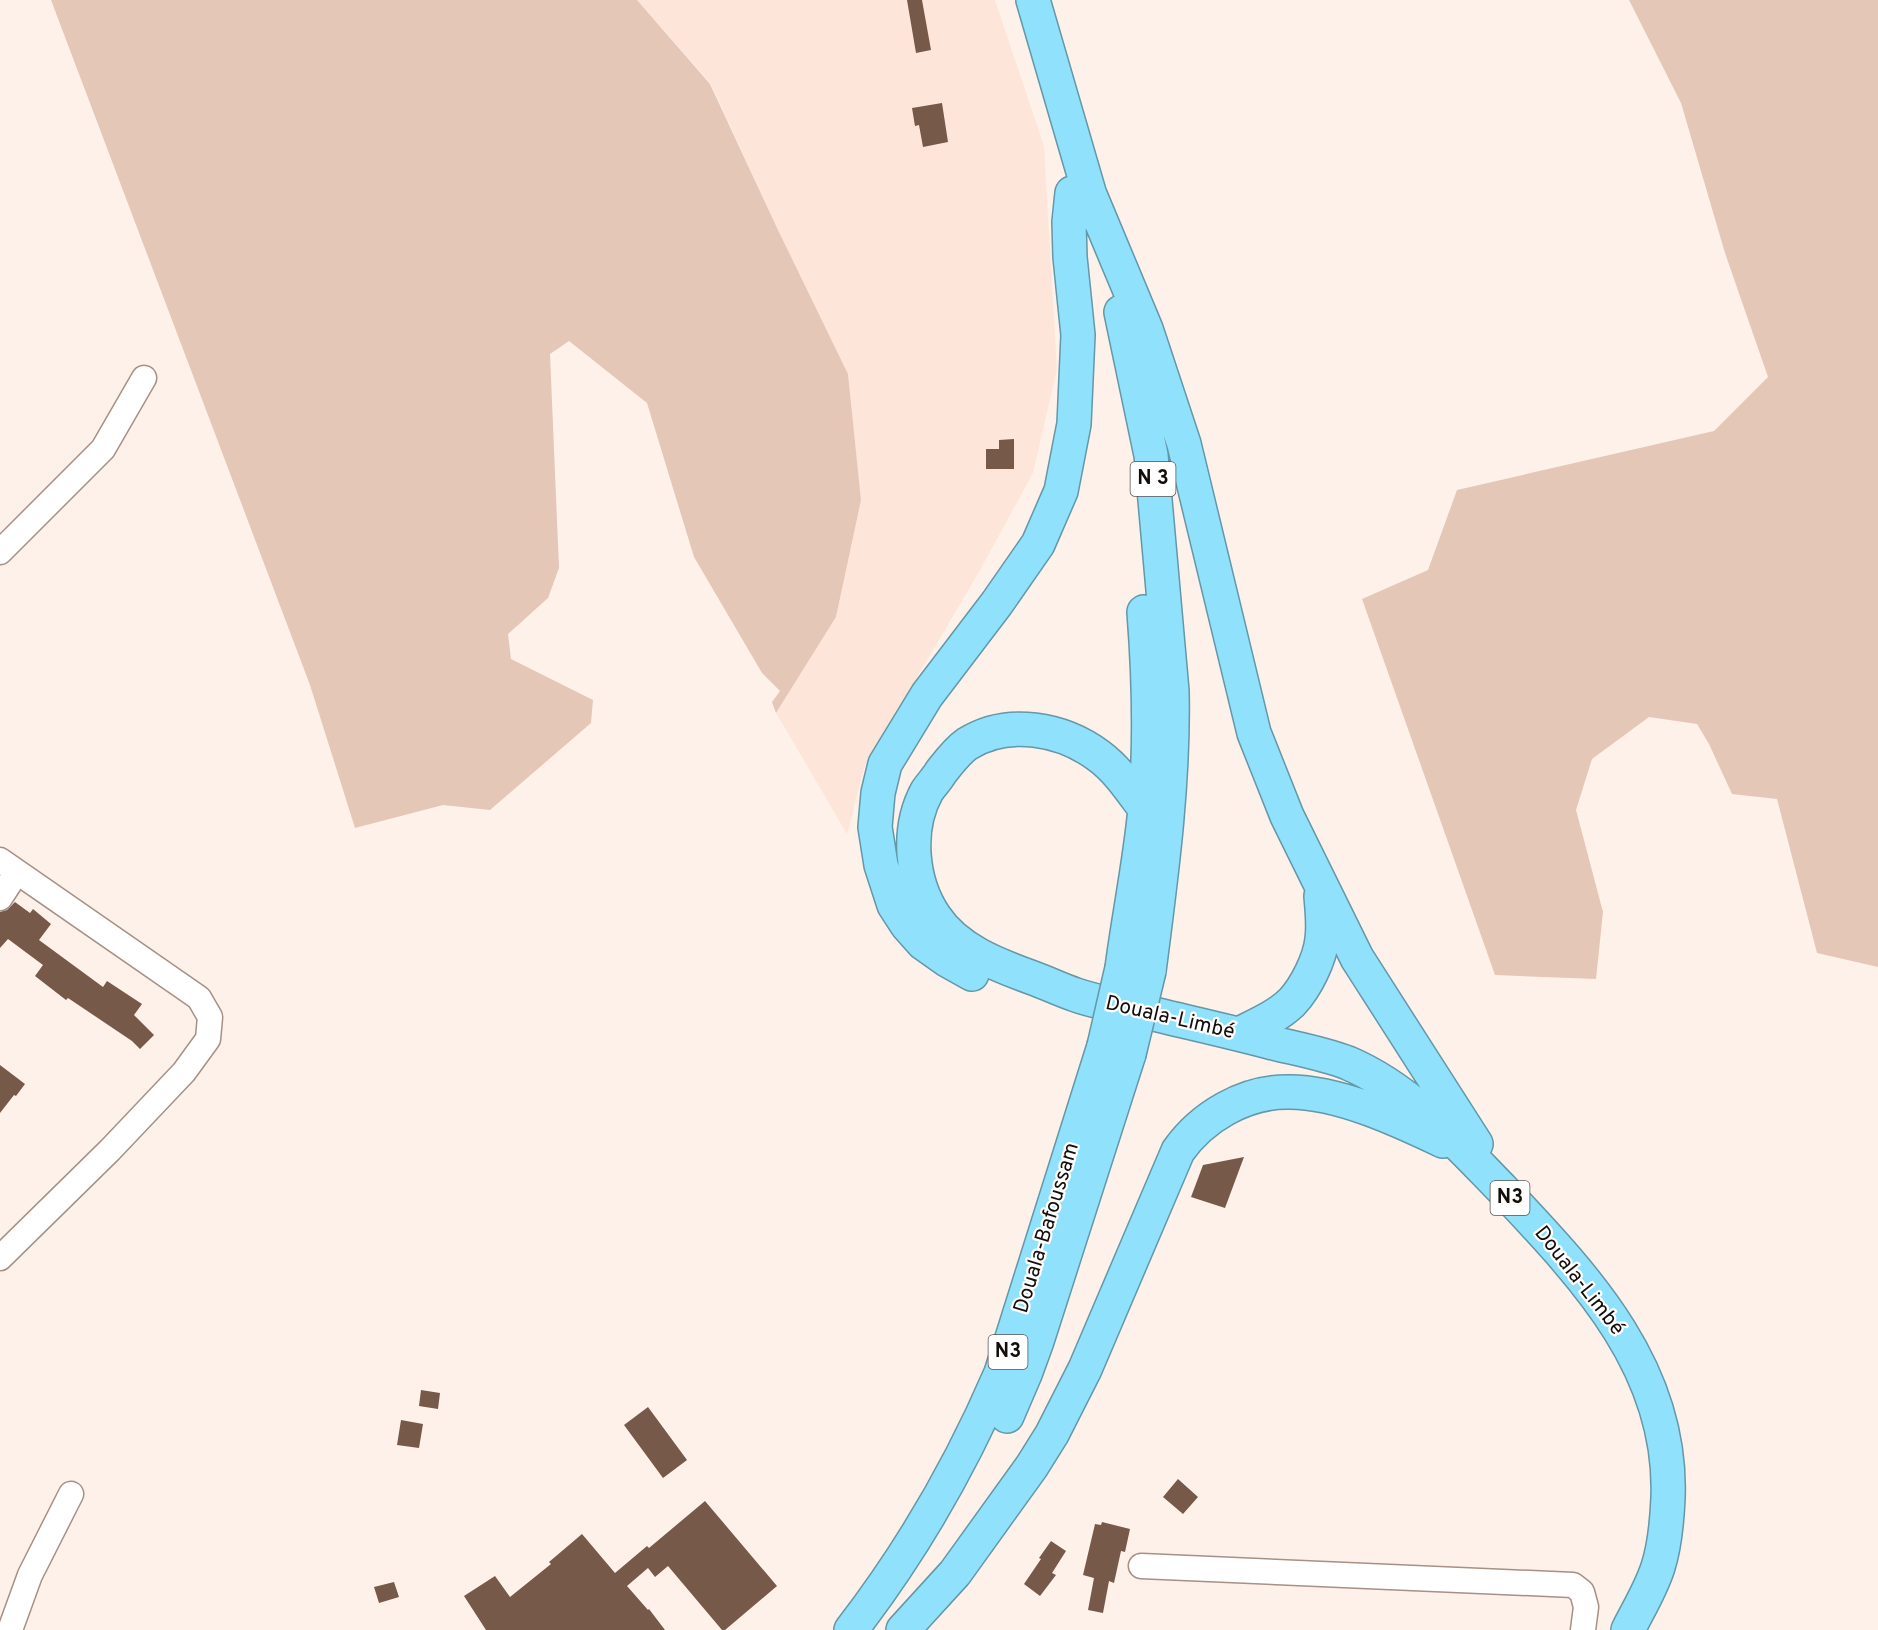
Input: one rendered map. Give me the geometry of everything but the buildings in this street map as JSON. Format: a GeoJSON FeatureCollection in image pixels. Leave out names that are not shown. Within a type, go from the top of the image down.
{"type":"FeatureCollection","features":[{"type":"Feature","properties":{"kind":"highway","name":"N 3"},"geometry":{"type":"LineString","coordinates":[[1011,0],[1118,300],[1151,455],[1170,654],[1173,726],[1162,862],[1135,970]]}},
{"type":"Feature","properties":{"kind":"highway","name":"N 3"},"geometry":{"type":"LineString","coordinates":[[1033,0],[1081,194],[1091,272],[1131,459],[1147,651],[1148,726],[1135,970]]}},
{"type":"Feature","properties":{"kind":"highway"},"geometry":{"type":"LineString","coordinates":[[1081,194],[1146,329],[1184,444],[1254,733],[1287,816],[1357,958],[1511,1199]]}},
{"type":"Feature","properties":{"kind":"highway"},"geometry":{"type":"LineString","coordinates":[[1078,996],[1038,995],[1012,989],[968,972],[924,943],[907,925],[894,905],[881,865],[875,827],[878,793],[885,764],[927,695],[997,603],[1038,544],[1061,491],[1074,424],[1078,335],[1069,222],[1081,194]]}},
{"type":"Feature","properties":{"kind":"highway"},"geometry":{"type":"LineString","coordinates":[[1078,996],[985,959],[956,940],[936,919],[921,891],[914,858],[914,826],[927,792],[951,759],[966,745],[988,734],[1010,730],[1031,729],[1048,733],[1071,740],[1095,753],[1115,769],[1145,809]]}},
{"type":"Feature","properties":{"kind":"highway"},"geometry":{"type":"LineString","coordinates":[[1239,1034],[1268,1019],[1292,1002],[1311,973],[1320,954],[1323,936],[1321,887]]}},
{"type":"Feature","properties":{"kind":"highway","name":"Douala-Bafoussam"},"geometry":{"type":"LineString","coordinates":[[876,1630],[910,1582],[957,1507],[1012,1406],[1037,1341],[1117,1050],[1135,970]]}},
{"type":"Feature","properties":{"kind":"highway","name":"Douala-Limbé"},"geometry":{"type":"LineString","coordinates":[[1078,996],[1346,1062],[1376,1078],[1405,1095],[1465,1151],[1584,1281],[1628,1344],[1647,1380],[1661,1420],[1669,1473],[1667,1522],[1658,1566],[1628,1630]]}},
{"type":"Feature","properties":{"kind":"highway","name":"Douala-Bafoussam"},"geometry":{"type":"LineString","coordinates":[[851,1630],[897,1567],[962,1458],[997,1383],[1117,1050]]}},
{"type":"Feature","properties":{"kind":"highway"},"geometry":{"type":"LineString","coordinates":[[903,1630],[955,1573],[1032,1466],[1052,1434],[1085,1369],[1178,1151],[1189,1137],[1212,1116],[1256,1097],[1287,1092],[1318,1096],[1348,1102],[1387,1116],[1465,1151]]}},
{"type":"Feature","properties":{"kind":"street"},"geometry":{"type":"LineString","coordinates":[[0,552],[103,449],[144,378]]}},
{"type":"Feature","properties":{"kind":"street"},"geometry":{"type":"LineString","coordinates":[[0,898],[9,866],[199,998],[210,1017],[208,1039],[184,1072],[110,1150],[0,1258]]}},
{"type":"Feature","properties":{"kind":"street"},"geometry":{"type":"LineString","coordinates":[[10,1630],[30,1575],[71,1494]]}},
{"type":"Feature","properties":{"kind":"street"},"geometry":{"type":"LineString","coordinates":[[1141,1566],[1573,1586],[1582,1592],[1586,1607],[1582,1630]]}},
{"type":"Feature","properties":{"kind":"shaded area"},"geometry":{"type":"Polygon","coordinates":[[[51,0],[637,0],[710,84],[848,374],[861,500],[836,617],[776,713],[772,702],[780,691],[762,673],[694,557],[647,403],[569,341],[550,354],[559,568],[548,598],[508,634],[511,659],[593,700],[591,723],[490,810],[443,805],[355,828],[310,685],[51,0]]]}},
{"type":"Feature","properties":{"kind":"shaded area"},"geometry":{"type":"Polygon","coordinates":[[[637,0],[995,0],[1044,146],[1057,369],[1033,473],[979,572],[865,765],[847,834],[776,713],[836,617],[861,500],[848,374],[711,84],[637,0]]]}},
{"type":"Feature","properties":{"kind":"shaded area"},"geometry":{"type":"Polygon","coordinates":[[[1629,0],[1878,0],[1878,967],[1817,953],[1777,799],[1732,794],[1697,724],[1649,717],[1592,759],[1576,810],[1603,912],[1596,979],[1495,975],[1362,599],[1428,570],[1457,490],[1714,431],[1768,377],[1725,253],[1681,103],[1629,0]]]}}]}
